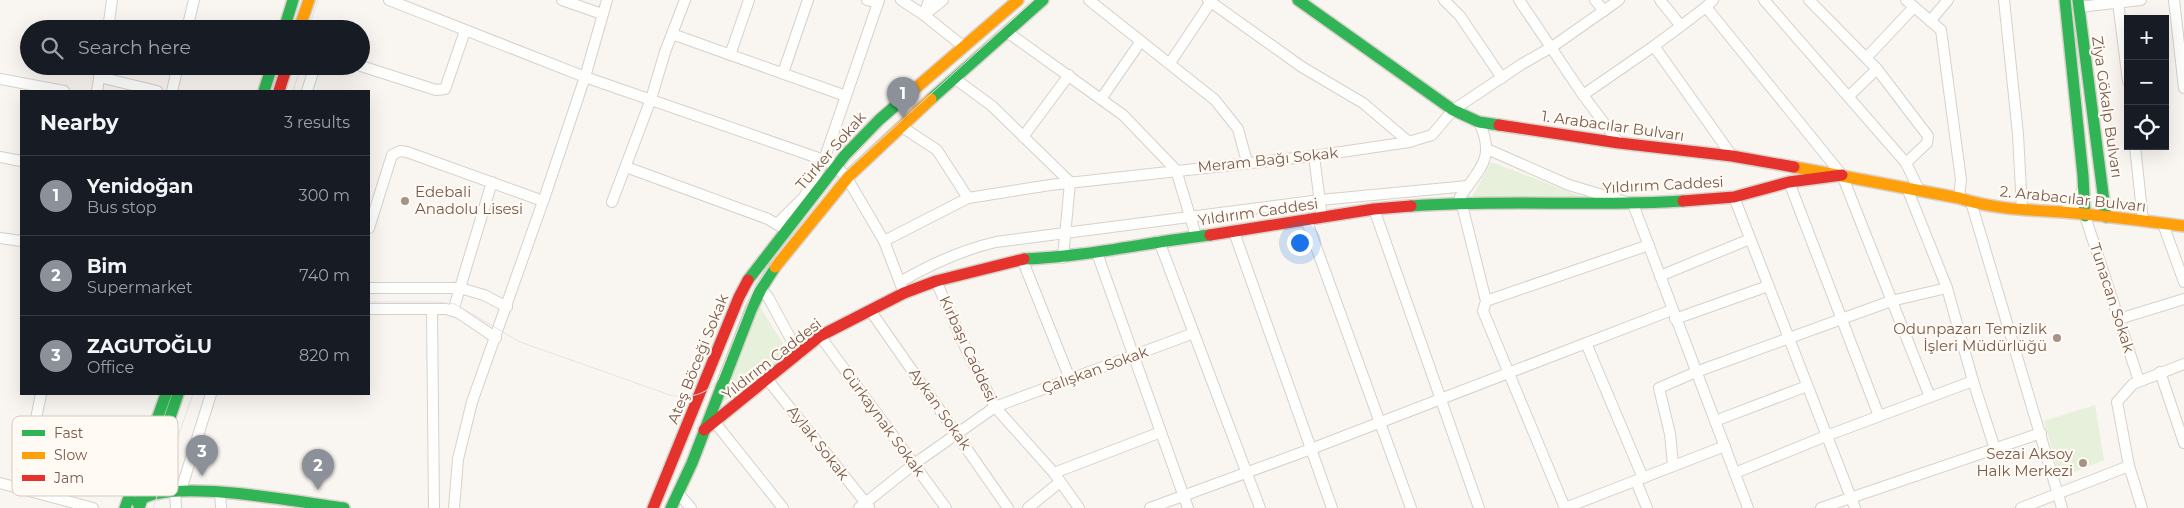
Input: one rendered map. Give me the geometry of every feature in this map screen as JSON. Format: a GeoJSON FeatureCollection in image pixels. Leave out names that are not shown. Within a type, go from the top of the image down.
{"type":"FeatureCollection","features":[{"type":"Feature","properties":{"kind":"main road"},"geometry":{"type":"LineString","coordinates":[[287,20],[293,0]]}},
{"type":"Feature","properties":{"kind":"main road"},"geometry":{"type":"LineString","coordinates":[[302,20],[309,0]]}},
{"type":"Feature","properties":{"kind":"main road","name":"Türker Sokak"},"geometry":{"type":"LineString","coordinates":[[782,227],[879,120],[1018,0]]}},
{"type":"Feature","properties":{"kind":"main road","name":"Türker Sokak"},"geometry":{"type":"LineString","coordinates":[[848,177],[954,78],[1043,0]]}},
{"type":"Feature","properties":{"kind":"main road","name":"Ziya Gökalp Bulvarı"},"geometry":{"type":"LineString","coordinates":[[2065,0],[2084,188],[2085,216]]}},
{"type":"Feature","properties":{"kind":"main road","name":"1. Arabacılar Bulvarı"},"geometry":{"type":"LineString","coordinates":[[1306,2],[1452,110],[1479,122],[1619,143],[1732,156],[1959,198]]}},
{"type":"Feature","properties":{"kind":"main road","name":"Ziya Gökalp Bulvarı"},"geometry":{"type":"LineString","coordinates":[[2078,3],[2088,92],[2099,153],[2106,217]]}},
{"type":"Feature","properties":{"kind":"main road"},"geometry":{"type":"LineString","coordinates":[[264,90],[269,75]]}},
{"type":"Feature","properties":{"kind":"main road"},"geometry":{"type":"LineString","coordinates":[[279,90],[284,75]]}},
{"type":"Feature","properties":{"kind":"main road","name":"Yıldırım Caddesi"},"geometry":{"type":"LineString","coordinates":[[719,421],[820,336],[904,293],[936,281],[1022,259],[1063,258],[1159,241],[1234,232],[1306,219],[1374,210],[1462,202],[1633,204],[1734,197],[1790,182],[1842,175]]}},
{"type":"Feature","properties":{"kind":"main road","name":"Ateş Böceği Sokak"},"geometry":{"type":"LineString","coordinates":[[692,463],[761,289],[783,256],[848,177]]}},
{"type":"Feature","properties":{"kind":"main road","name":"2. Arabacılar Bulvarı"},"geometry":{"type":"LineString","coordinates":[[1959,198],[1971,202],[2022,210],[2063,212],[2184,226]]}},
{"type":"Feature","properties":{"kind":"main road","name":"Ateş Böceği Sokak"},"geometry":{"type":"LineString","coordinates":[[654,508],[739,297],[751,274],[782,227]]}},
{"type":"Feature","properties":{"kind":"main road"},"geometry":{"type":"LineString","coordinates":[[158,416],[166,395]]}},
{"type":"Feature","properties":{"kind":"main road"},"geometry":{"type":"LineString","coordinates":[[171,416],[178,395]]}},
{"type":"Feature","properties":{"kind":"main road"},"geometry":{"type":"LineString","coordinates":[[671,466],[679,455],[704,430],[719,421]]}},
{"type":"Feature","properties":{"kind":"main road"},"geometry":{"type":"LineString","coordinates":[[671,508],[692,463],[719,421]]}},
{"type":"Feature","properties":{"kind":"main road"},"geometry":{"type":"LineString","coordinates":[[178,490],[220,492],[271,503],[344,508]]}},
{"type":"Feature","properties":{"kind":"main road"},"geometry":{"type":"LineString","coordinates":[[125,508],[129,496]]}},
{"type":"Feature","properties":{"kind":"main road"},"geometry":{"type":"LineString","coordinates":[[131,508],[144,496]]}},
{"type":"Feature","properties":{"kind":"main road"},"geometry":{"type":"LineString","coordinates":[[139,508],[144,496]]}},
{"type":"Feature","properties":{"kind":"street"},"geometry":{"type":"LineString","coordinates":[[109,20],[112,0]]}},
{"type":"Feature","properties":{"kind":"street"},"geometry":{"type":"LineString","coordinates":[[189,20],[194,0]]}},
{"type":"Feature","properties":{"kind":"street"},"geometry":{"type":"LineString","coordinates":[[389,0],[400,2],[465,31],[585,77],[824,160],[836,166],[848,177],[884,241],[904,293]]}},
{"type":"Feature","properties":{"kind":"street"},"geometry":{"type":"LineString","coordinates":[[562,0],[602,14]]}},
{"type":"Feature","properties":{"kind":"street"},"geometry":{"type":"LineString","coordinates":[[454,508],[458,459],[472,402],[544,201],[585,77],[607,0]]}},
{"type":"Feature","properties":{"kind":"street"},"geometry":{"type":"LineString","coordinates":[[612,202],[651,99],[685,0]]}},
{"type":"Feature","properties":{"kind":"street"},"geometry":{"type":"LineString","coordinates":[[730,55],[749,0]]}},
{"type":"Feature","properties":{"kind":"street"},"geometry":{"type":"LineString","coordinates":[[783,73],[808,0]]}},
{"type":"Feature","properties":{"kind":"street"},"geometry":{"type":"LineString","coordinates":[[626,167],[768,218],[782,227],[804,197],[824,160],[879,2],[868,0]]}},
{"type":"Feature","properties":{"kind":"street"},"geometry":{"type":"LineString","coordinates":[[901,0],[924,15],[964,47]]}},
{"type":"Feature","properties":{"kind":"street"},"geometry":{"type":"LineString","coordinates":[[924,15],[929,0]]}},
{"type":"Feature","properties":{"kind":"street"},"geometry":{"type":"LineString","coordinates":[[924,15],[943,0]]}},
{"type":"Feature","properties":{"kind":"street"},"geometry":{"type":"LineString","coordinates":[[1089,0],[1215,100],[1238,129],[1247,162]]}},
{"type":"Feature","properties":{"kind":"street"},"geometry":{"type":"LineString","coordinates":[[1444,0],[1460,16],[1502,78]]}},
{"type":"Feature","properties":{"kind":"street"},"geometry":{"type":"LineString","coordinates":[[1519,0],[1619,143]]}},
{"type":"Feature","properties":{"kind":"street"},"geometry":{"type":"LineString","coordinates":[[1595,0],[1604,11]]}},
{"type":"Feature","properties":{"kind":"street","name":"Meram Bağı Sokak"},"geometry":{"type":"LineString","coordinates":[[884,241],[968,198],[1070,182],[1314,156],[1409,142],[1432,134],[1452,110],[1552,48],[1619,0]]}},
{"type":"Feature","properties":{"kind":"street"},"geometry":{"type":"LineString","coordinates":[[1660,0],[1681,26]]}},
{"type":"Feature","properties":{"kind":"street"},"geometry":{"type":"LineString","coordinates":[[1764,0],[1906,163],[1919,190]]}},
{"type":"Feature","properties":{"kind":"street"},"geometry":{"type":"LineString","coordinates":[[1809,0],[1867,57],[1928,136],[1927,143],[1906,163]]}},
{"type":"Feature","properties":{"kind":"street"},"geometry":{"type":"LineString","coordinates":[[1906,0],[1941,30],[1961,180],[1959,198]]}},
{"type":"Feature","properties":{"kind":"street"},"geometry":{"type":"LineString","coordinates":[[1930,21],[1948,0]]}},
{"type":"Feature","properties":{"kind":"street"},"geometry":{"type":"LineString","coordinates":[[2004,0],[2018,134],[2022,210]]}},
{"type":"Feature","properties":{"kind":"street"},"geometry":{"type":"LineString","coordinates":[[2078,3],[2141,0]]}},
{"type":"Feature","properties":{"kind":"street"},"geometry":{"type":"LineString","coordinates":[[2174,0],[2184,88]]}},
{"type":"Feature","properties":{"kind":"street"},"geometry":{"type":"LineString","coordinates":[[1170,63],[1211,1],[1302,67],[1364,103],[1409,142]]}},
{"type":"Feature","properties":{"kind":"street"},"geometry":{"type":"LineString","coordinates":[[2118,2],[2125,60]]}},
{"type":"Feature","properties":{"kind":"street"},"geometry":{"type":"LineString","coordinates":[[1583,94],[1654,46],[1710,3],[1842,175],[1930,397]]}},
{"type":"Feature","properties":{"kind":"street"},"geometry":{"type":"LineString","coordinates":[[1867,57],[1914,7]]}},
{"type":"Feature","properties":{"kind":"street"},"geometry":{"type":"LineString","coordinates":[[370,69],[436,90],[445,89],[465,31]]}},
{"type":"Feature","properties":{"kind":"street"},"geometry":{"type":"LineString","coordinates":[[1007,32],[1123,115],[1176,170],[1196,236]]}},
{"type":"Feature","properties":{"kind":"street"},"geometry":{"type":"LineString","coordinates":[[672,34],[846,96]]}},
{"type":"Feature","properties":{"kind":"street"},"geometry":{"type":"LineString","coordinates":[[1101,99],[1141,41]]}},
{"type":"Feature","properties":{"kind":"street"},"geometry":{"type":"LineString","coordinates":[[1654,46],[1732,156]]}},
{"type":"Feature","properties":{"kind":"street"},"geometry":{"type":"LineString","coordinates":[[1849,96],[1877,69]]}},
{"type":"Feature","properties":{"kind":"street"},"geometry":{"type":"LineString","coordinates":[[172,90],[176,75]]}},
{"type":"Feature","properties":{"kind":"street"},"geometry":{"type":"LineString","coordinates":[[307,90],[312,75]]}},
{"type":"Feature","properties":{"kind":"street"},"geometry":{"type":"LineString","coordinates":[[1023,137],[1069,75]]}},
{"type":"Feature","properties":{"kind":"street"},"geometry":{"type":"LineString","coordinates":[[97,90],[99,77],[153,90]]}},
{"type":"Feature","properties":{"kind":"street"},"geometry":{"type":"LineString","coordinates":[[954,78],[992,106],[1070,182],[1063,258]]}},
{"type":"Feature","properties":{"kind":"street"},"geometry":{"type":"LineString","coordinates":[[0,79],[59,90]]}},
{"type":"Feature","properties":{"kind":"street"},"geometry":{"type":"LineString","coordinates":[[1479,122],[1486,138],[1487,158],[1460,197],[1486,300],[1483,312],[1565,508],[1725,446]]}},
{"type":"Feature","properties":{"kind":"street"},"geometry":{"type":"LineString","coordinates":[[902,127],[937,150],[968,198]]}},
{"type":"Feature","properties":{"kind":"street"},"geometry":{"type":"LineString","coordinates":[[1487,148],[1569,185],[1633,204],[1748,508]]}},
{"type":"Feature","properties":{"kind":"street"},"geometry":{"type":"LineString","coordinates":[[2135,150],[2143,221]]}},
{"type":"Feature","properties":{"kind":"street"},"geometry":{"type":"LineString","coordinates":[[370,225],[392,155],[400,151],[544,201]]}},
{"type":"Feature","properties":{"kind":"street"},"geometry":{"type":"LineString","coordinates":[[1314,156],[1322,218]]}},
{"type":"Feature","properties":{"kind":"street"},"geometry":{"type":"LineString","coordinates":[[0,157],[20,161]]}},
{"type":"Feature","properties":{"kind":"street"},"geometry":{"type":"LineString","coordinates":[[453,311],[492,182]]}},
{"type":"Feature","properties":{"kind":"street"},"geometry":{"type":"LineString","coordinates":[[1790,182],[1880,416]]}},
{"type":"Feature","properties":{"kind":"street"},"geometry":{"type":"LineString","coordinates":[[900,282],[938,260],[979,246],[1065,232],[1320,200],[1468,186]]}},
{"type":"Feature","properties":{"kind":"street"},"geometry":{"type":"LineString","coordinates":[[1907,188],[1947,288],[1972,382],[1995,449]]}},
{"type":"Feature","properties":{"kind":"street"},"geometry":{"type":"LineString","coordinates":[[2063,212],[2074,205],[2084,188]]}},
{"type":"Feature","properties":{"kind":"street"},"geometry":{"type":"LineString","coordinates":[[1734,197],[1855,508]]}},
{"type":"Feature","properties":{"kind":"street"},"geometry":{"type":"LineString","coordinates":[[1971,202],[2062,508]]}},
{"type":"Feature","properties":{"kind":"street"},"geometry":{"type":"LineString","coordinates":[[1374,210],[1478,508]]}},
{"type":"Feature","properties":{"kind":"street","name":"Tunacan Sokak"},"geometry":{"type":"LineString","coordinates":[[2085,216],[2140,380]]}},
{"type":"Feature","properties":{"kind":"street"},"geometry":{"type":"LineString","coordinates":[[1306,219],[1411,508]]}},
{"type":"Feature","properties":{"kind":"street"},"geometry":{"type":"LineString","coordinates":[[2162,224],[2184,282]]}},
{"type":"Feature","properties":{"kind":"street"},"geometry":{"type":"LineString","coordinates":[[1234,232],[1332,508]]}},
{"type":"Feature","properties":{"kind":"street"},"geometry":{"type":"LineString","coordinates":[[0,238],[20,242]]}},
{"type":"Feature","properties":{"kind":"street"},"geometry":{"type":"LineString","coordinates":[[1660,276],[1750,239]]}},
{"type":"Feature","properties":{"kind":"street"},"geometry":{"type":"LineString","coordinates":[[1159,241],[1260,508]]}},
{"type":"Feature","properties":{"kind":"street"},"geometry":{"type":"LineString","coordinates":[[1486,300],[1648,245]]}},
{"type":"Feature","properties":{"kind":"street"},"geometry":{"type":"LineString","coordinates":[[1097,253],[1188,508]]}},
{"type":"Feature","properties":{"kind":"street"},"geometry":{"type":"LineString","coordinates":[[1022,259],[1070,379]]}},
{"type":"Feature","properties":{"kind":"street","name":"Kırbaşı Caddesi"},"geometry":{"type":"LineString","coordinates":[[936,281],[966,349],[995,407],[1057,478],[1079,508]]}},
{"type":"Feature","properties":{"kind":"street"},"geometry":{"type":"LineString","coordinates":[[1150,508],[1380,423],[1586,343],[1768,286]]}},
{"type":"Feature","properties":{"kind":"street"},"geometry":{"type":"LineString","coordinates":[[370,288],[460,288],[470,290],[507,307]]}},
{"type":"Feature","properties":{"kind":"street"},"geometry":{"type":"LineString","coordinates":[[1673,466],[1670,434],[1659,388],[1696,372],[1891,301],[1947,288]]}},
{"type":"Feature","properties":{"kind":"street"},"geometry":{"type":"LineString","coordinates":[[761,289],[768,297],[799,354]]}},
{"type":"Feature","properties":{"kind":"street"},"geometry":{"type":"LineString","coordinates":[[2119,319],[2184,298]]}},
{"type":"Feature","properties":{"kind":"street"},"geometry":{"type":"LineString","coordinates":[[370,309],[446,309],[453,311],[496,338]]}},
{"type":"Feature","properties":{"kind":"street"},"geometry":{"type":"LineString","coordinates":[[432,310],[434,508]]}},
{"type":"Feature","properties":{"kind":"street","name":"Aykan Sokak"},"geometry":{"type":"LineString","coordinates":[[870,310],[1008,508]]}},
{"type":"Feature","properties":{"kind":"street","name":"Çalışkan Sokak"},"geometry":{"type":"LineString","coordinates":[[865,506],[914,464],[995,407],[1194,333]]}},
{"type":"Feature","properties":{"kind":"street","name":"Gürkaynak Sokak"},"geometry":{"type":"LineString","coordinates":[[820,336],[946,508]]}},
{"type":"Feature","properties":{"kind":"street"},"geometry":{"type":"LineString","coordinates":[[1586,343],[1639,480],[1647,508]]}},
{"type":"Feature","properties":{"kind":"street"},"geometry":{"type":"LineString","coordinates":[[2142,508],[2129,466],[2117,402],[2133,384],[2140,380],[2184,364]]}},
{"type":"Feature","properties":{"kind":"street"},"geometry":{"type":"LineString","coordinates":[[2160,372],[2184,443]]}},
{"type":"Feature","properties":{"kind":"street","name":"Aylak Sokak"},"geometry":{"type":"LineString","coordinates":[[767,379],[865,506]]}},
{"type":"Feature","properties":{"kind":"street"},"geometry":{"type":"LineString","coordinates":[[1735,473],[1826,436],[1972,382]]}},
{"type":"Feature","properties":{"kind":"street"},"geometry":{"type":"LineString","coordinates":[[1715,421],[1807,386]]}},
{"type":"Feature","properties":{"kind":"street"},"geometry":{"type":"LineString","coordinates":[[36,416],[40,395]]}},
{"type":"Feature","properties":{"kind":"street"},"geometry":{"type":"LineString","coordinates":[[178,490],[211,395]]}},
{"type":"Feature","properties":{"kind":"street"},"geometry":{"type":"LineString","coordinates":[[719,421],[783,508]]}},
{"type":"Feature","properties":{"kind":"street"},"geometry":{"type":"LineString","coordinates":[[1028,508],[1057,478],[1161,432]]}},
{"type":"Feature","properties":{"kind":"street"},"geometry":{"type":"LineString","coordinates":[[1821,508],[1851,496],[2041,434]]}},
{"type":"Feature","properties":{"kind":"street"},"geometry":{"type":"LineString","coordinates":[[2021,508],[2129,466]]}},
{"type":"Feature","properties":{"kind":"street"},"geometry":{"type":"LineString","coordinates":[[220,492],[221,508]]}},
{"type":"Feature","properties":{"kind":"street"},"geometry":{"type":"LineString","coordinates":[[678,493],[691,508]]}},
{"type":"Feature","properties":{"kind":"street"},"geometry":{"type":"LineString","coordinates":[[50,496],[93,508]]}},
{"type":"Feature","properties":{"kind":"green space"},"geometry":{"type":"Polygon","coordinates":[[[1491,162],[1583,197],[1472,197],[1491,162]]]}},
{"type":"Feature","properties":{"kind":"green space"},"geometry":{"type":"Polygon","coordinates":[[[758,304],[789,353],[722,403],[758,304]]]}},
{"type":"Feature","properties":{"kind":"green space"},"geometry":{"type":"Polygon","coordinates":[[[2095,405],[2104,460],[2060,478],[2044,421],[2095,405]]]}},
{"type":"Feature","properties":{"kind":"tram line"},"geometry":{"type":"LineString","coordinates":[[311,20],[318,0]]}},
{"type":"Feature","properties":{"kind":"tram line"},"geometry":{"type":"LineString","coordinates":[[370,302],[438,302],[455,304],[520,342],[670,395],[697,395],[708,389],[718,380],[753,291],[775,258],[843,174],[1034,0]]}},
{"type":"Feature","properties":{"kind":"tram line"},"geometry":{"type":"LineString","coordinates":[[293,90],[298,75]]}},
{"type":"Feature","properties":{"kind":"tram line"},"geometry":{"type":"LineString","coordinates":[[178,437],[193,395]]}},
{"type":"Feature","properties":{"kind":"tram line"},"geometry":{"type":"LineString","coordinates":[[153,508],[157,496]]}},
{"type":"Feature","properties":{"kind":"traffic: fast"},"geometry":{"type":"LineString","coordinates":[[287,20],[293,0]]}},
{"type":"Feature","properties":{"kind":"traffic: fast"},"geometry":{"type":"LineString","coordinates":[[931,99],[1043,0]]}},
{"type":"Feature","properties":{"kind":"traffic: fast"},"geometry":{"type":"LineString","coordinates":[[1298,0],[1453,110],[1479,122],[1499,125]]}},
{"type":"Feature","properties":{"kind":"traffic: fast"},"geometry":{"type":"LineString","coordinates":[[2065,0],[2083,176],[2085,216]]}},
{"type":"Feature","properties":{"kind":"traffic: fast"},"geometry":{"type":"LineString","coordinates":[[2078,0],[2106,217]]}},
{"type":"Feature","properties":{"kind":"traffic: fast"},"geometry":{"type":"LineString","coordinates":[[264,90],[269,75]]}},
{"type":"Feature","properties":{"kind":"traffic: fast"},"geometry":{"type":"LineString","coordinates":[[748,280],[845,155],[879,120],[910,93]]}},
{"type":"Feature","properties":{"kind":"traffic: fast"},"geometry":{"type":"LineString","coordinates":[[1411,206],[1479,203],[1649,203],[1683,201]]}},
{"type":"Feature","properties":{"kind":"traffic: fast"},"geometry":{"type":"LineString","coordinates":[[1024,259],[1094,252],[1210,235]]}},
{"type":"Feature","properties":{"kind":"traffic: fast"},"geometry":{"type":"LineString","coordinates":[[671,508],[692,463],[751,310],[761,289],[775,267]]}},
{"type":"Feature","properties":{"kind":"traffic: fast"},"geometry":{"type":"LineString","coordinates":[[158,416],[166,395]]}},
{"type":"Feature","properties":{"kind":"traffic: fast"},"geometry":{"type":"LineString","coordinates":[[170,416],[178,395]]}},
{"type":"Feature","properties":{"kind":"traffic: fast"},"geometry":{"type":"LineString","coordinates":[[178,491],[236,493],[344,508]]}},
{"type":"Feature","properties":{"kind":"traffic: fast"},"geometry":{"type":"LineString","coordinates":[[125,508],[129,496]]}},
{"type":"Feature","properties":{"kind":"traffic: fast"},"geometry":{"type":"LineString","coordinates":[[139,508],[143,496]]}},
{"type":"Feature","properties":{"kind":"traffic: fast"},"geometry":{"type":"LineString","coordinates":[[137,502],[151,496]]}},
{"type":"Feature","properties":{"kind":"traffic: slow"},"geometry":{"type":"LineString","coordinates":[[302,20],[309,0]]}},
{"type":"Feature","properties":{"kind":"traffic: slow"},"geometry":{"type":"LineString","coordinates":[[910,93],[1018,0]]}},
{"type":"Feature","properties":{"kind":"traffic: slow"},"geometry":{"type":"LineString","coordinates":[[775,267],[849,176],[931,99]]}},
{"type":"Feature","properties":{"kind":"traffic: slow"},"geometry":{"type":"LineString","coordinates":[[1794,167],[1997,207],[2092,215],[2184,226]]}},
{"type":"Feature","properties":{"kind":"traffic: jam"},"geometry":{"type":"LineString","coordinates":[[279,90],[284,75]]}},
{"type":"Feature","properties":{"kind":"traffic: jam"},"geometry":{"type":"LineString","coordinates":[[1499,125],[1619,143],[1732,156],[1794,167]]}},
{"type":"Feature","properties":{"kind":"traffic: jam"},"geometry":{"type":"LineString","coordinates":[[1683,201],[1734,197],[1789,182],[1842,175]]}},
{"type":"Feature","properties":{"kind":"traffic: jam"},"geometry":{"type":"LineString","coordinates":[[1210,235],[1374,209],[1411,206]]}},
{"type":"Feature","properties":{"kind":"traffic: jam"},"geometry":{"type":"LineString","coordinates":[[704,430],[820,336],[904,293],[936,281],[1024,259]]}},
{"type":"Feature","properties":{"kind":"traffic: jam"},"geometry":{"type":"LineString","coordinates":[[653,508],[739,297],[748,280]]}},
{"type":"Feature","properties":{"kind":"place","name":"Yenidoğan"},"geometry":{"type":"Point","coordinates":[903,118]}},
{"type":"Feature","properties":{"kind":"place","name":"Edebali Anadolu Lisesi"},"geometry":{"type":"Point","coordinates":[405,201]}},
{"type":"Feature","properties":{"kind":"place","name":"Odunpazarı Temizlik İşleri Müdürlüğü"},"geometry":{"type":"Point","coordinates":[2057,338]}},
{"type":"Feature","properties":{"kind":"place","name":"Sezai Aksoy Halk Merkezi"},"geometry":{"type":"Point","coordinates":[2083,463]}},
{"type":"Feature","properties":{"kind":"place","name":"ZAGUTOĞLU"},"geometry":{"type":"Point","coordinates":[202,476]}},
{"type":"Feature","properties":{"kind":"place","name":"Bim"},"geometry":{"type":"Point","coordinates":[318,490]}}]}
